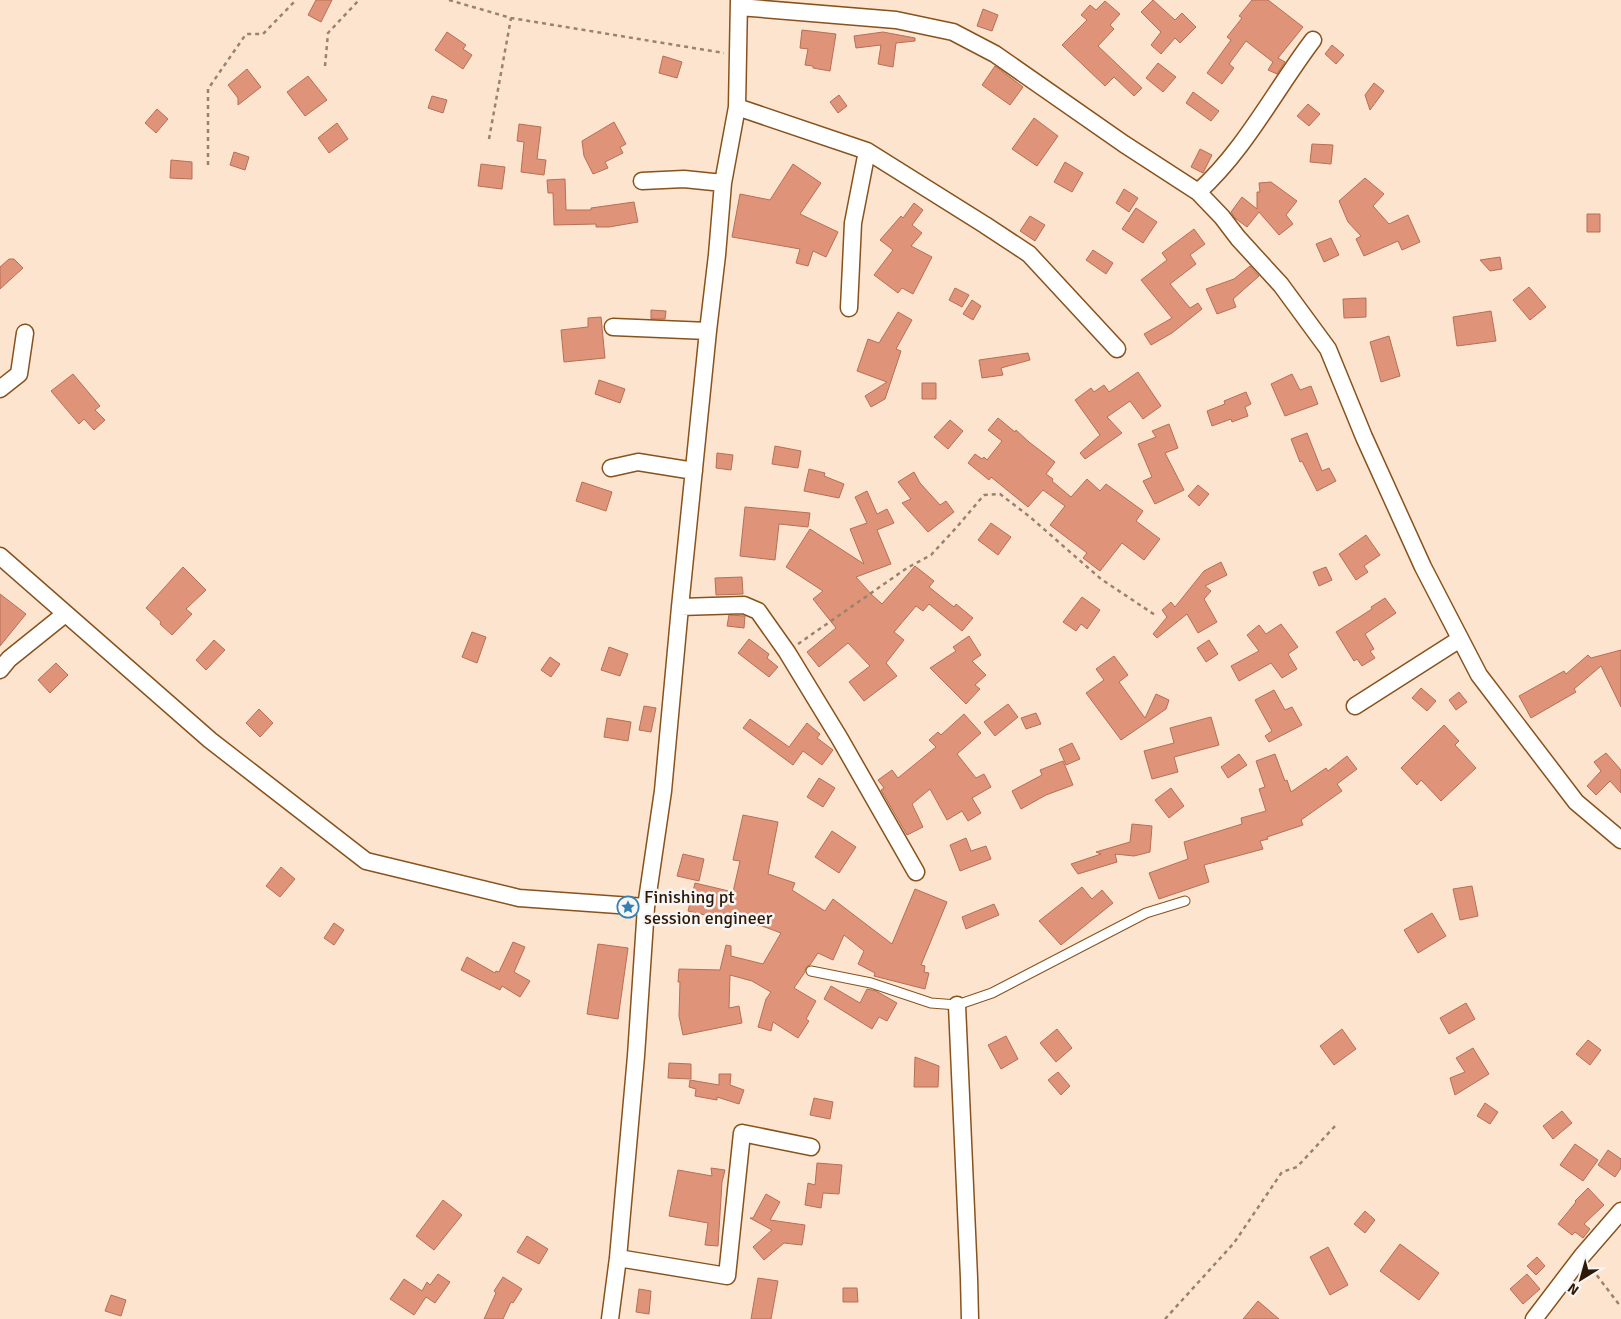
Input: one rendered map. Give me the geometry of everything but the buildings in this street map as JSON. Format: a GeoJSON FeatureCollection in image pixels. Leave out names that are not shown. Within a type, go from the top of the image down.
{"type":"FeatureCollection","features":[{"type":"Feature","properties":{"kind":"street"},"geometry":{"type":"LineString","coordinates":[[610,1319],[618,1258],[636,1056],[646,907],[663,791],[708,331],[718,255],[723,183],[737,107],[739,3],[896,20],[952,32],[995,54],[1124,144],[1198,192],[1281,285],[1328,349],[1364,437],[1415,550],[1479,675],[1576,802],[1621,840]]}},
{"type":"Feature","properties":{"kind":"street"},"geometry":{"type":"LineString","coordinates":[[1198,192],[1212,180],[1259,119],[1293,66],[1313,40]]}},
{"type":"Feature","properties":{"kind":"street"},"geometry":{"type":"LineString","coordinates":[[737,107],[867,151],[1029,254],[1117,349]]}},
{"type":"Feature","properties":{"kind":"street"},"geometry":{"type":"LineString","coordinates":[[849,308],[853,223],[867,151]]}},
{"type":"Feature","properties":{"kind":"street"},"geometry":{"type":"LineString","coordinates":[[642,181],[684,180],[723,183]]}},
{"type":"Feature","properties":{"kind":"street"},"geometry":{"type":"LineString","coordinates":[[613,327],[708,331]]}},
{"type":"Feature","properties":{"kind":"street"},"geometry":{"type":"LineString","coordinates":[[0,389],[18,374],[25,333]]}},
{"type":"Feature","properties":{"kind":"street"},"geometry":{"type":"LineString","coordinates":[[611,468],[638,462],[694,471]]}},
{"type":"Feature","properties":{"kind":"street"},"geometry":{"type":"LineString","coordinates":[[0,556],[210,740],[366,861],[519,898],[646,907]]}},
{"type":"Feature","properties":{"kind":"street"},"geometry":{"type":"LineString","coordinates":[[680,607],[744,605],[758,611],[787,652],[840,739],[916,872]]}},
{"type":"Feature","properties":{"kind":"street"},"geometry":{"type":"LineString","coordinates":[[0,670],[9,659],[65,614]]}},
{"type":"Feature","properties":{"kind":"street"},"geometry":{"type":"LineString","coordinates":[[1355,706],[1460,640]]}},
{"type":"Feature","properties":{"kind":"street"},"geometry":{"type":"LineString","coordinates":[[957,1005],[970,1278],[970,1319]]}},
{"type":"Feature","properties":{"kind":"street"},"geometry":{"type":"LineString","coordinates":[[618,1258],[727,1276],[742,1132],[812,1147]]}},
{"type":"Feature","properties":{"kind":"street"},"geometry":{"type":"LineString","coordinates":[[1534,1319],[1582,1256],[1621,1211]]}},
{"type":"Feature","properties":{"kind":"lane"},"geometry":{"type":"LineString","coordinates":[[811,971],[871,983],[931,1003],[957,1005],[992,993],[1146,913],[1185,901]]}},
{"type":"Feature","properties":{"kind":"path"},"geometry":{"type":"LineString","coordinates":[[208,165],[208,90],[246,34],[263,34],[296,0]]}},
{"type":"Feature","properties":{"kind":"path"},"geometry":{"type":"LineString","coordinates":[[325,66],[328,33],[359,0]]}},
{"type":"Feature","properties":{"kind":"path"},"geometry":{"type":"LineString","coordinates":[[449,0],[511,18],[737,55]]}},
{"type":"Feature","properties":{"kind":"path"},"geometry":{"type":"LineString","coordinates":[[490,139],[511,18]]}},
{"type":"Feature","properties":{"kind":"path"},"geometry":{"type":"LineString","coordinates":[[787,652],[907,568],[931,555],[984,495],[1000,494],[1030,517],[1100,579],[1155,615]]}},
{"type":"Feature","properties":{"kind":"path"},"geometry":{"type":"LineString","coordinates":[[1165,1319],[1234,1243],[1282,1172],[1297,1167],[1336,1125]]}},
{"type":"Feature","properties":{"kind":"path"},"geometry":{"type":"LineString","coordinates":[[1582,1256],[1621,1308]]}},
{"type":"Feature","properties":{"kind":"place","name":"Finishing pt session engineer"},"geometry":{"type":"Point","coordinates":[628,907]}}]}
